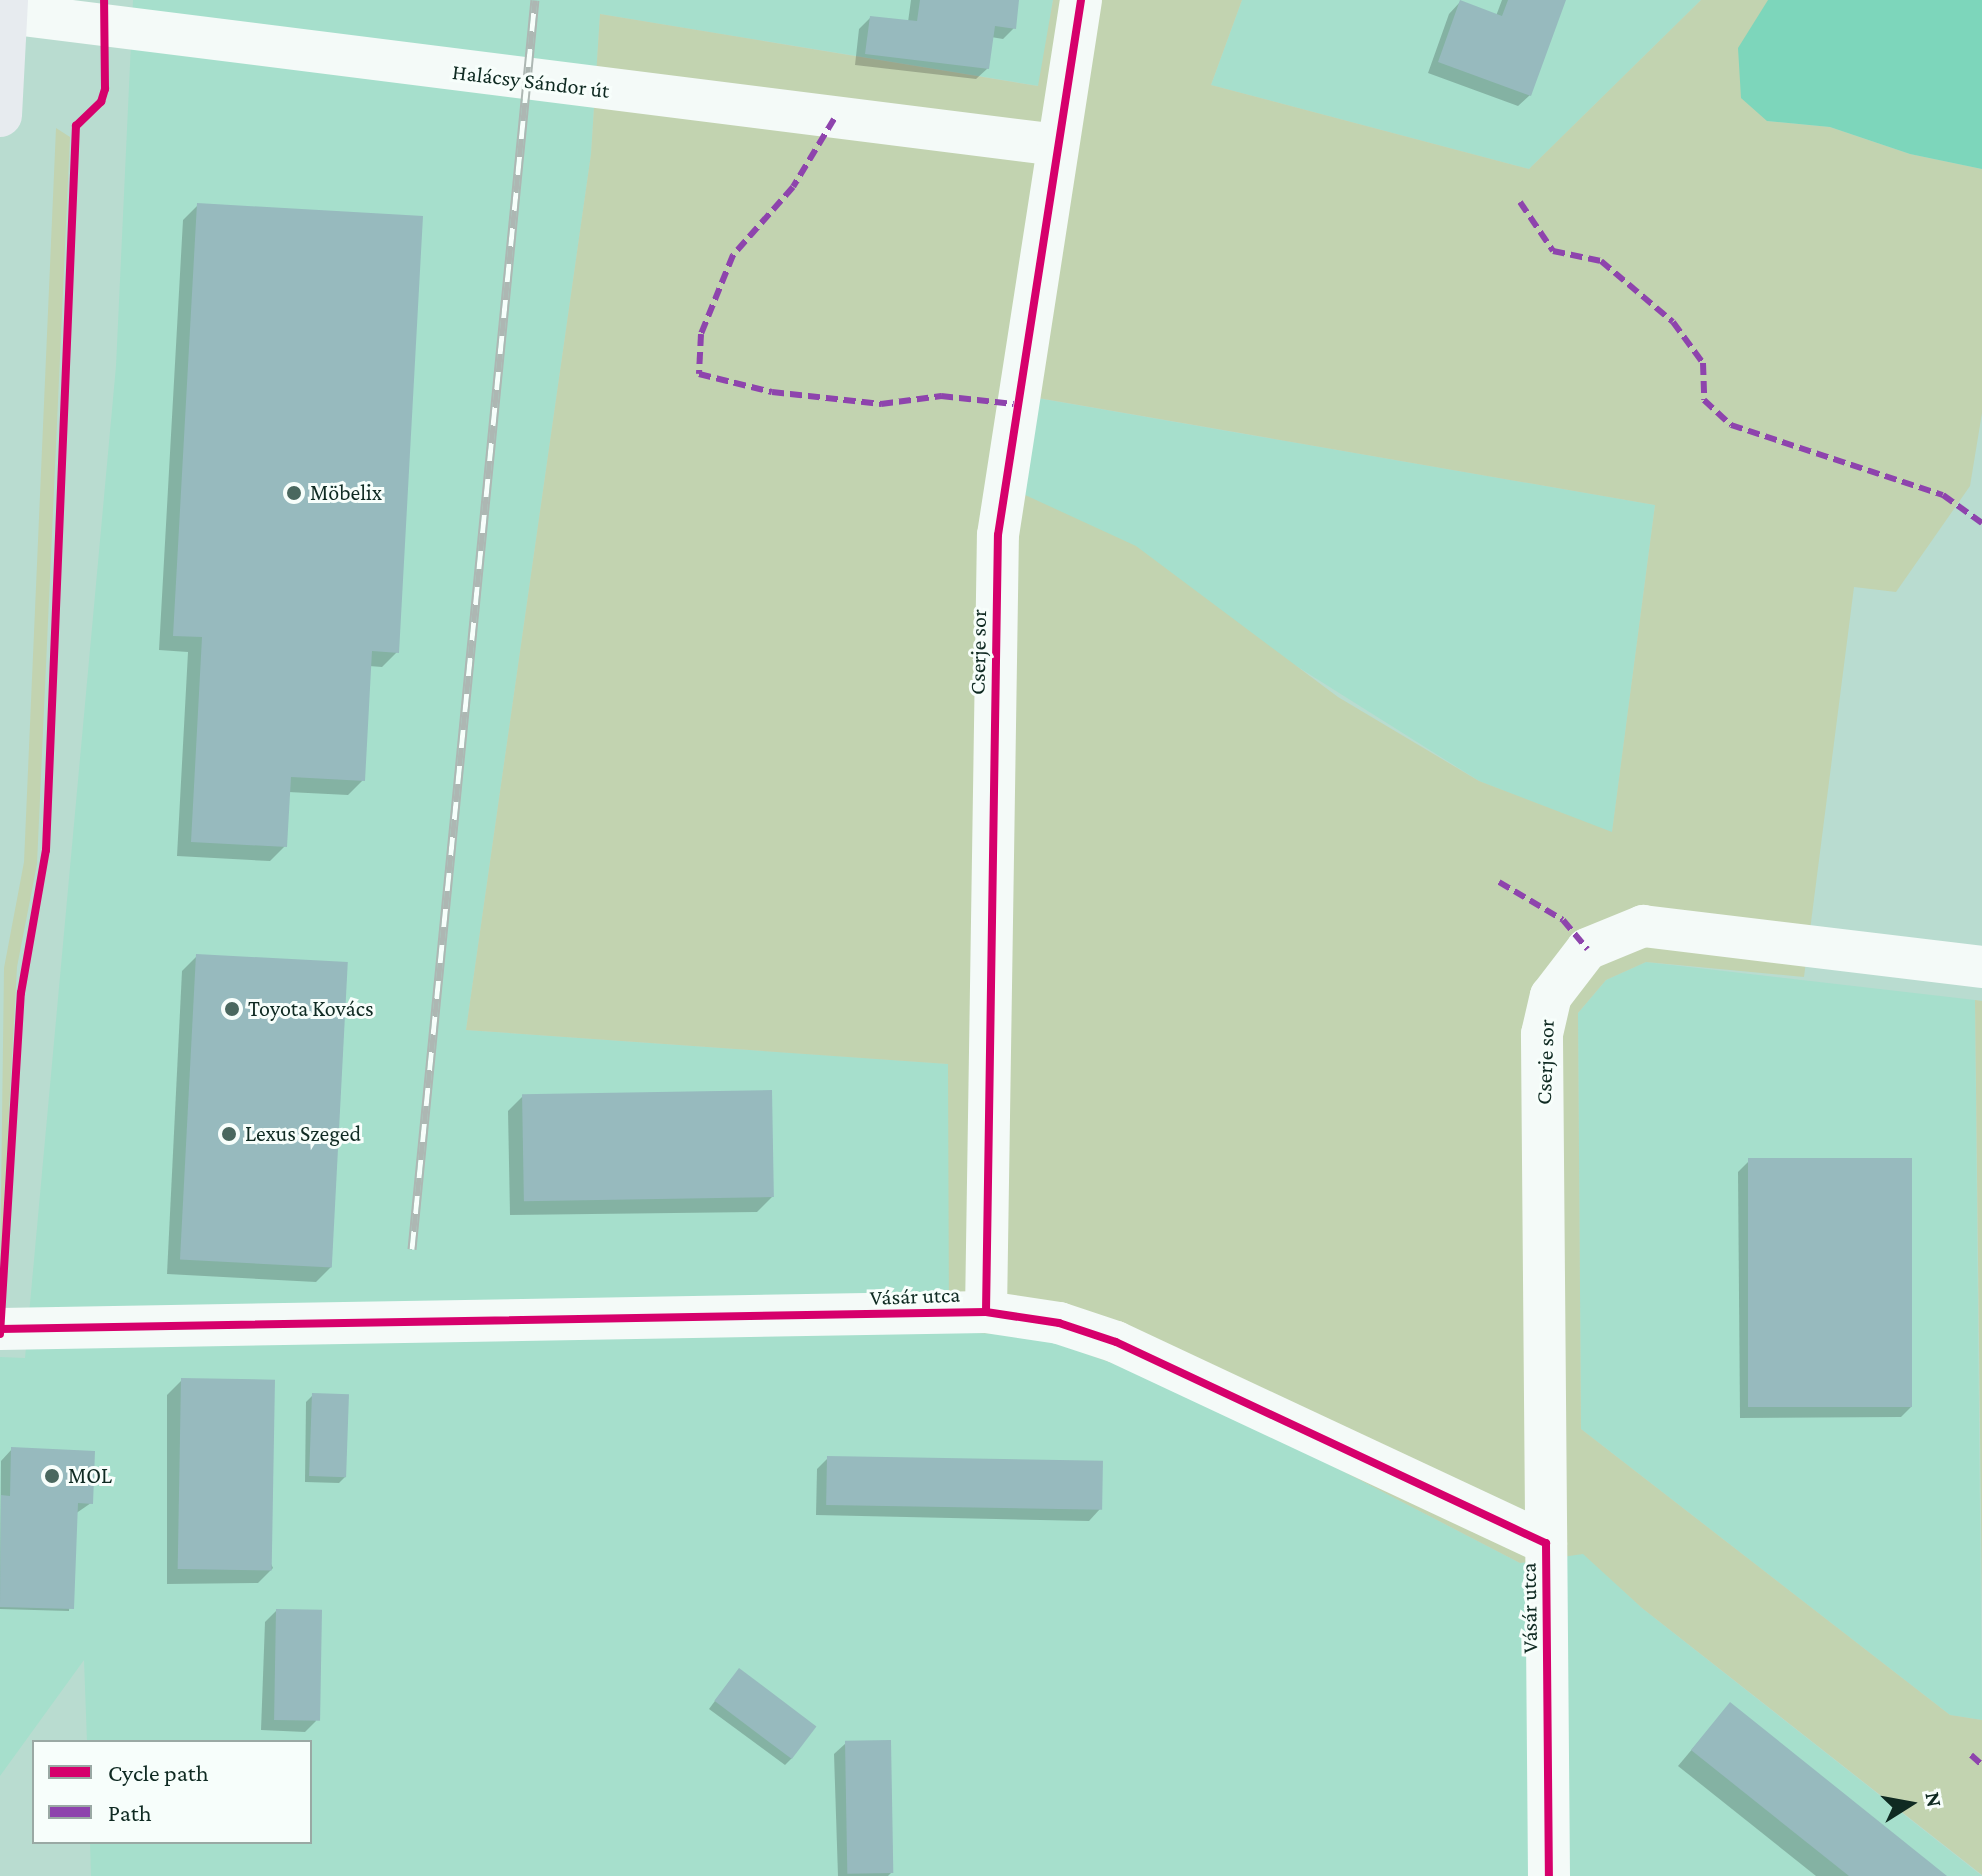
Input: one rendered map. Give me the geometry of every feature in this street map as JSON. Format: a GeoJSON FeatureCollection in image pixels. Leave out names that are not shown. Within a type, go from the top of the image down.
{"type":"FeatureCollection","features":[{"type":"Feature","properties":{"kind":"main road"},"geometry":{"type":"LineString","coordinates":[[0,115],[4,8]]}},
{"type":"Feature","properties":{"kind":"street","name":"Cserje sor"},"geometry":{"type":"LineString","coordinates":[[986,1312],[998,535],[1081,0]]}},
{"type":"Feature","properties":{"kind":"street","name":"Halácsy Sándor út"},"geometry":{"type":"LineString","coordinates":[[4,8],[1057,145]]}},
{"type":"Feature","properties":{"kind":"street","name":"Cserje sor"},"geometry":{"type":"LineString","coordinates":[[1546,1543],[1542,1034],[1560,978],[1604,938],[1665,926],[1982,967]]}},
{"type":"Feature","properties":{"kind":"street","name":"Vásár utca"},"geometry":{"type":"LineString","coordinates":[[0,1329],[986,1312],[1059,1323],[1116,1342],[1488,1520],[1546,1543],[1549,1876]]}},
{"type":"Feature","properties":{"kind":"shaded area"},"geometry":{"type":"Polygon","coordinates":[[[133,0],[1053,0],[1039,86],[600,14],[591,154],[466,1030],[949,1064],[949,1332],[1035,1335],[1186,1390],[1520,1563],[1583,1553],[1642,1608],[1982,1876],[91,1876],[90,1844],[312,1844],[312,1740],[87,1740],[84,1660],[0,1776],[0,1357],[25,1358],[116,366],[133,0]]]}},
{"type":"Feature","properties":{"kind":"shaded area"},"geometry":{"type":"Polygon","coordinates":[[[1053,0],[1242,0],[1211,85],[1529,169],[1701,0],[1768,0],[1767,121],[1830,127],[1910,154],[1982,169],[1982,413],[1970,486],[1896,592],[1854,587],[1804,977],[1646,962],[1606,980],[1578,1013],[1581,1429],[1950,1715],[1982,1720],[1982,1875],[1642,1608],[1583,1554],[1520,1563],[1186,1390],[1035,1335],[949,1332],[948,1064],[466,1030],[591,154],[600,14],[1038,86],[1053,0]],[[1038,398],[1023,494],[1136,546],[1338,697],[1479,781],[1612,832],[1655,505],[1038,398]]]}},
{"type":"Feature","properties":{"kind":"shaded area"},"geometry":{"type":"Polygon","coordinates":[[[1242,0],[1701,0],[1529,169],[1211,85],[1242,0]]]}},
{"type":"Feature","properties":{"kind":"shaded area"},"geometry":{"type":"Polygon","coordinates":[[[1768,0],[1982,0],[1982,169],[1910,154],[1830,127],[1767,121],[1741,98],[1738,48],[1768,0]]]}},
{"type":"Feature","properties":{"kind":"shaded area"},"geometry":{"type":"Polygon","coordinates":[[[56,128],[70,137],[37,864],[17,967],[0,1272],[4,968],[24,862],[56,128]]]}},
{"type":"Feature","properties":{"kind":"shaded area"},"geometry":{"type":"Polygon","coordinates":[[[1037,398],[1655,505],[1612,833],[1479,781],[1023,494],[1037,398]]]}},
{"type":"Feature","properties":{"kind":"shaded area"},"geometry":{"type":"Polygon","coordinates":[[[1646,962],[1975,1000],[1982,1720],[1950,1715],[1581,1429],[1578,1013],[1606,980],[1646,962]]]}},
{"type":"Feature","properties":{"kind":"shaded area"},"geometry":{"type":"Polygon","coordinates":[[[1975,1000],[1982,1001],[1982,1603],[1975,1000]]]}},
{"type":"Feature","properties":{"kind":"building"},"geometry":{"type":"Polygon","coordinates":[[[920,0],[1019,0],[1016,29],[995,26],[989,69],[865,54],[870,16],[917,21],[920,0]]]}},
{"type":"Feature","properties":{"kind":"building"},"geometry":{"type":"Polygon","coordinates":[[[1460,0],[1502,16],[1508,0],[1566,0],[1531,96],[1438,62],[1460,0]]]}},
{"type":"Feature","properties":{"kind":"building","name":"Möbelix"},"geometry":{"type":"Polygon","coordinates":[[[197,203],[423,216],[399,653],[372,651],[365,781],[291,777],[287,847],[191,842],[202,637],[173,636],[197,203]]]}},
{"type":"Feature","properties":{"kind":"building"},"geometry":{"type":"Polygon","coordinates":[[[196,954],[348,962],[332,1268],[180,1260],[196,954]]]}},
{"type":"Feature","properties":{"kind":"building"},"geometry":{"type":"Polygon","coordinates":[[[772,1090],[774,1197],[524,1201],[522,1094],[772,1090]]]}},
{"type":"Feature","properties":{"kind":"building"},"geometry":{"type":"Polygon","coordinates":[[[1748,1158],[1912,1158],[1912,1407],[1748,1407],[1748,1158]]]}},
{"type":"Feature","properties":{"kind":"building"},"geometry":{"type":"Polygon","coordinates":[[[181,1378],[275,1380],[272,1571],[178,1569],[181,1378]]]}},
{"type":"Feature","properties":{"kind":"building"},"geometry":{"type":"Polygon","coordinates":[[[312,1393],[349,1394],[346,1477],[309,1476],[312,1393]]]}},
{"type":"Feature","properties":{"kind":"building"},"geometry":{"type":"Polygon","coordinates":[[[11,1447],[95,1451],[93,1504],[78,1503],[74,1609],[0,1607],[1,1495],[10,1496],[11,1447]]]}},
{"type":"Feature","properties":{"kind":"building"},"geometry":{"type":"Polygon","coordinates":[[[827,1456],[1103,1461],[1102,1510],[826,1505],[827,1456]]]}},
{"type":"Feature","properties":{"kind":"building"},"geometry":{"type":"Polygon","coordinates":[[[276,1609],[322,1610],[320,1721],[274,1720],[276,1609]]]}},
{"type":"Feature","properties":{"kind":"building"},"geometry":{"type":"Polygon","coordinates":[[[739,1668],[816,1726],[792,1759],[714,1701],[739,1668]]]}},
{"type":"Feature","properties":{"kind":"building"},"geometry":{"type":"Polygon","coordinates":[[[1730,1702],[1947,1876],[1849,1876],[1691,1750],[1730,1702]]]}},
{"type":"Feature","properties":{"kind":"building"},"geometry":{"type":"Polygon","coordinates":[[[891,1740],[893,1873],[847,1874],[845,1741],[891,1740]]]}},
{"type":"Feature","properties":{"kind":"railway"},"geometry":{"type":"LineString","coordinates":[[412,1249],[535,0]]}},
{"type":"Feature","properties":{"kind":"marked path"},"geometry":{"type":"LineString","coordinates":[[834,119],[793,187],[733,255],[701,334],[699,374],[772,392],[881,404],[941,396],[1014,404]]}},
{"type":"Feature","properties":{"kind":"marked path"},"geometry":{"type":"LineString","coordinates":[[1520,202],[1553,251],[1601,261],[1673,322],[1703,363],[1704,400],[1731,425],[1943,495],[1982,523]]}},
{"type":"Feature","properties":{"kind":"marked path"},"geometry":{"type":"LineString","coordinates":[[1499,882],[1563,920],[1587,949]]}},
{"type":"Feature","properties":{"kind":"marked path"},"geometry":{"type":"LineString","coordinates":[[1971,1755],[1982,1765]]}},
{"type":"Feature","properties":{"kind":"cycle path"},"geometry":{"type":"LineString","coordinates":[[0,1334],[21,993],[46,850],[76,126],[101,102],[105,89],[104,0]]}},
{"type":"Feature","properties":{"kind":"cycle path"},"geometry":{"type":"LineString","coordinates":[[986,1312],[998,535],[1081,0]]}},
{"type":"Feature","properties":{"kind":"cycle path"},"geometry":{"type":"LineString","coordinates":[[0,1329],[986,1312],[1059,1323],[1116,1342],[1546,1543],[1549,1876]]}},
{"type":"Feature","properties":{"kind":"place","name":"Möbelix"},"geometry":{"type":"Point","coordinates":[294,493]}},
{"type":"Feature","properties":{"kind":"place","name":"Toyota Kovács"},"geometry":{"type":"Point","coordinates":[232,1009]}},
{"type":"Feature","properties":{"kind":"place","name":"Lexus Szeged"},"geometry":{"type":"Point","coordinates":[229,1134]}},
{"type":"Feature","properties":{"kind":"place","name":"MOL"},"geometry":{"type":"Point","coordinates":[52,1476]}}]}
